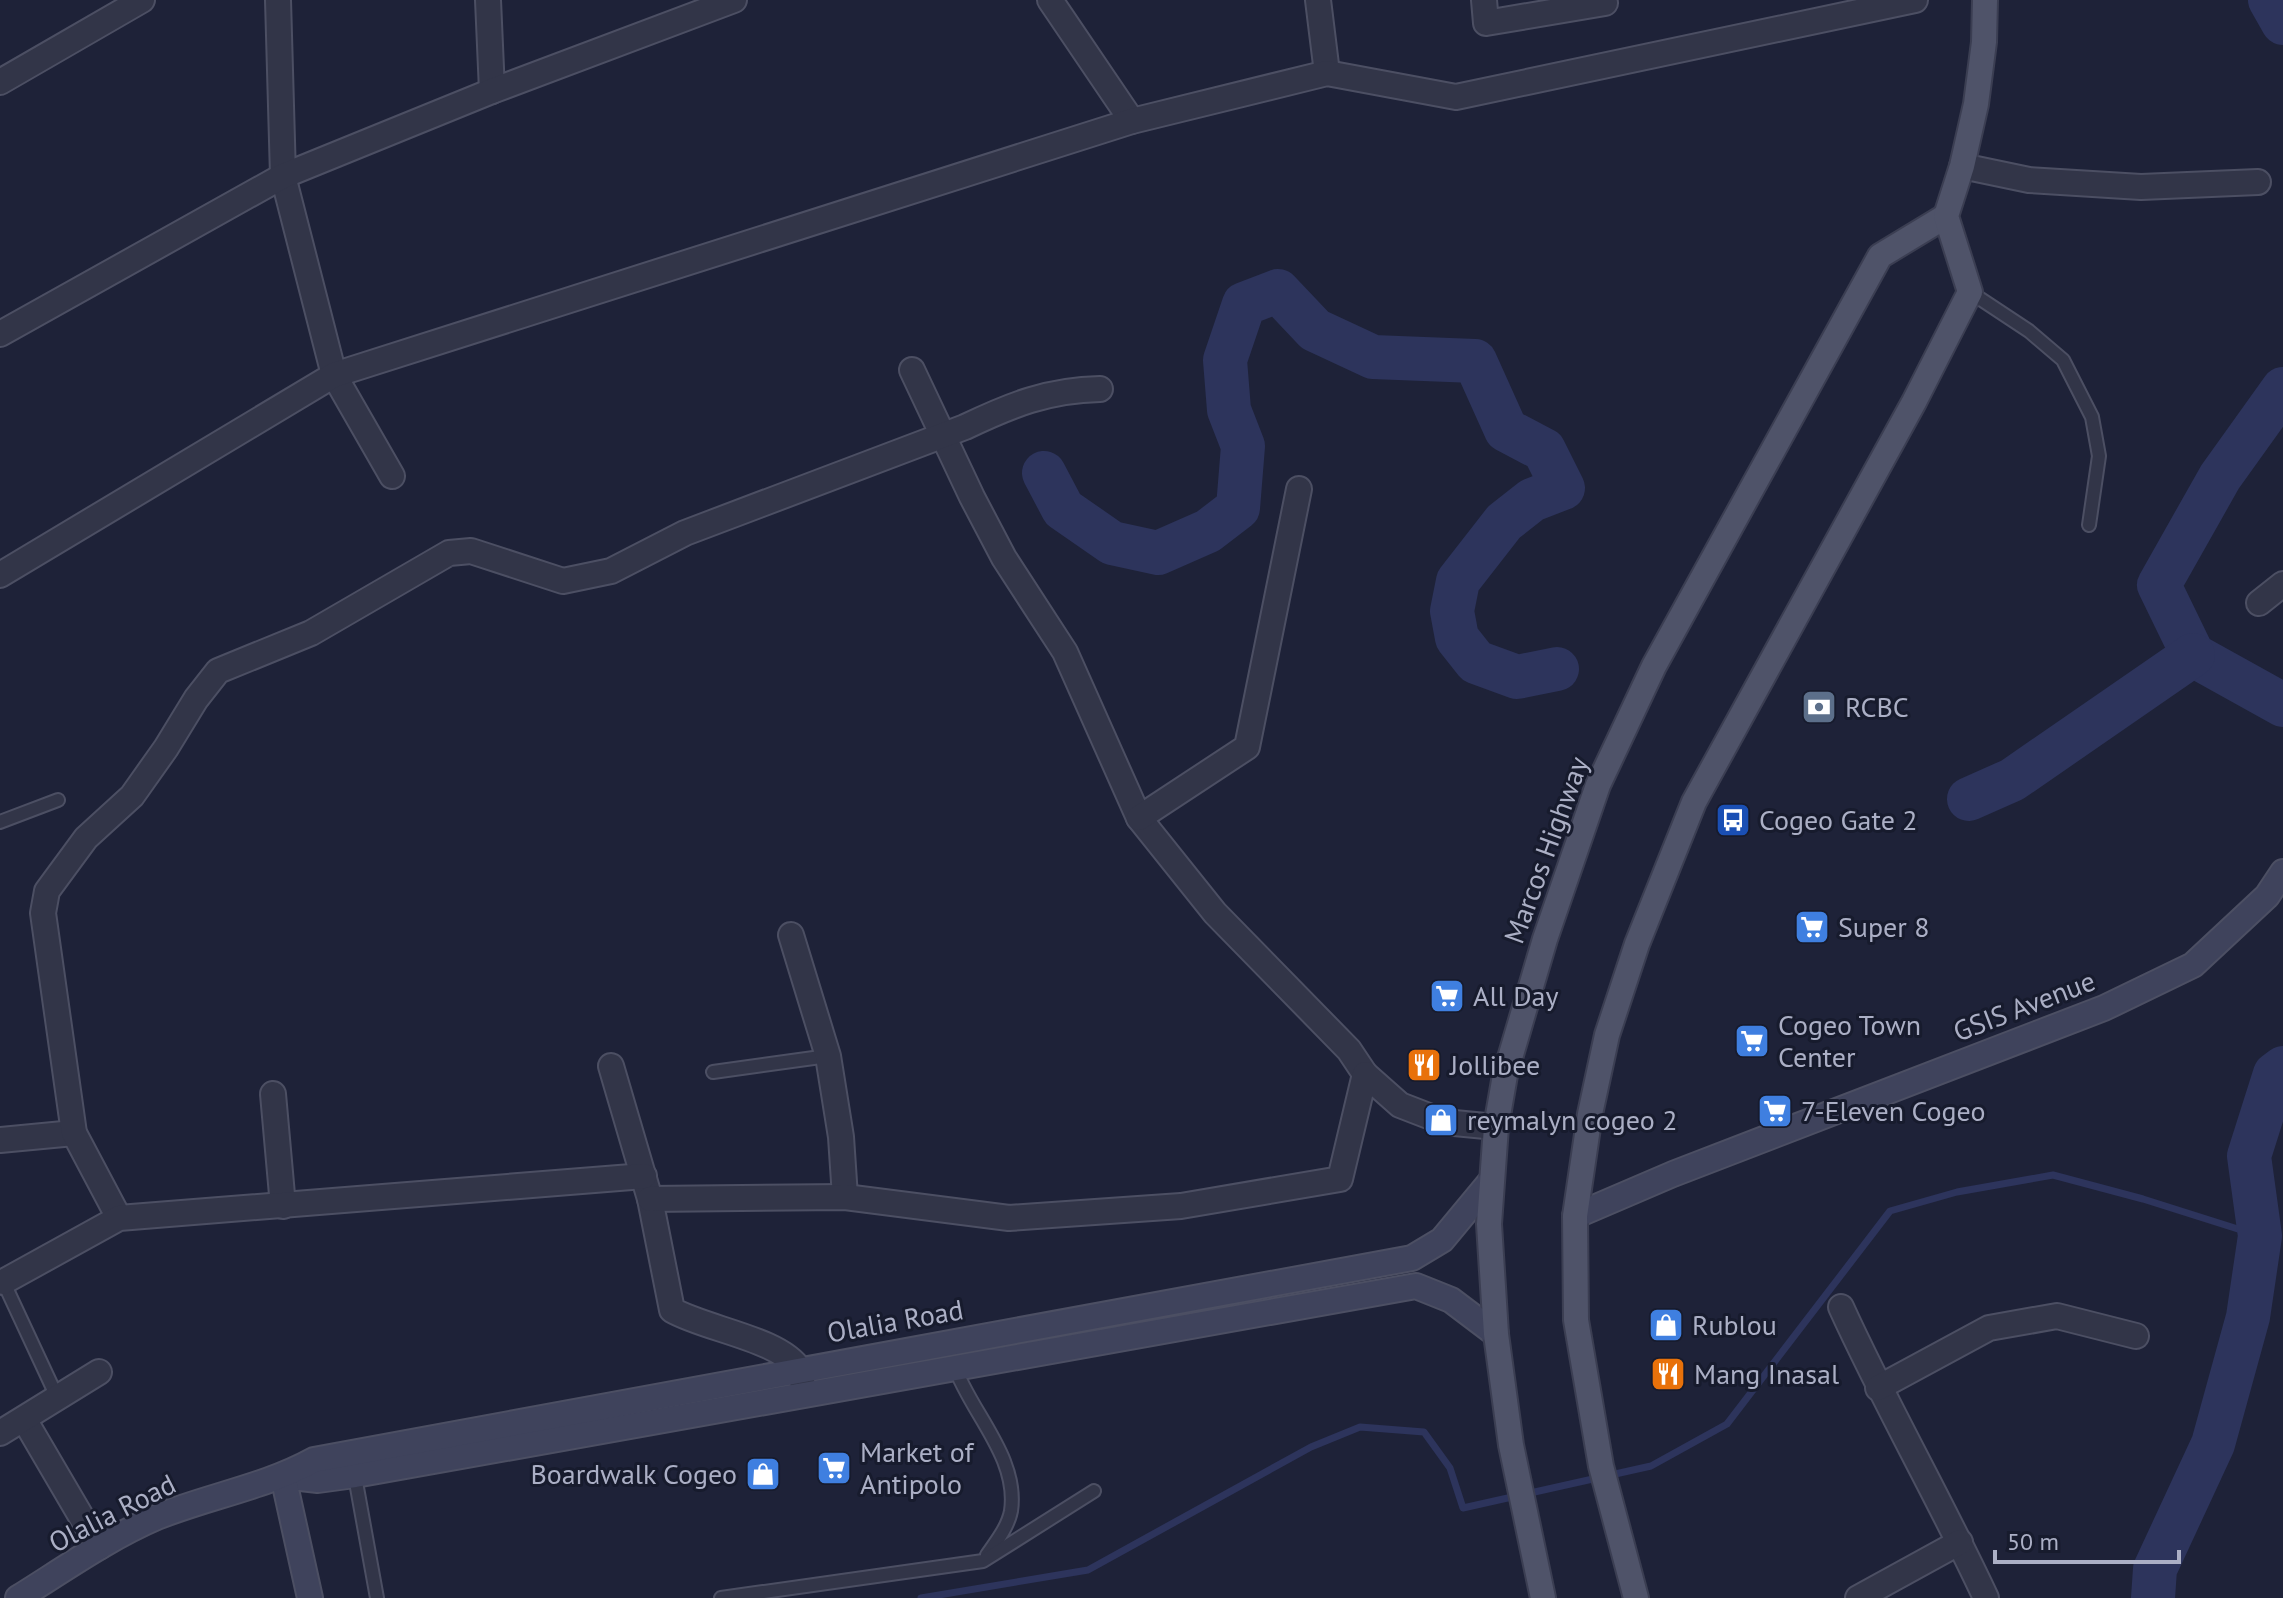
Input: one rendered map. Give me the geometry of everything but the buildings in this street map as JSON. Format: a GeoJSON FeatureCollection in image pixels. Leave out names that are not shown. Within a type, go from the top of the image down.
{"type":"FeatureCollection","features":[{"type":"Feature","properties":{"kind":"main road"},"geometry":{"type":"LineString","coordinates":[[1636,1598],[1601,1466],[1576,1320],[1575,1216],[1590,1114],[1607,1035],[1637,944],[1694,802],[1914,402],[1970,292],[1946,216],[1962,166],[1976,104],[1984,42],[1985,0]]}},
{"type":"Feature","properties":{"kind":"main road","name":"Marcos Highway"},"geometry":{"type":"LineString","coordinates":[[1543,1598],[1518,1475],[1496,1334],[1489,1224],[1496,1127],[1505,1075],[1564,883],[1598,785],[1654,666],[1880,256],[1946,216]]}},
{"type":"Feature","properties":{"kind":"main road","name":"GSIS Avenue"},"geometry":{"type":"LineString","coordinates":[[1575,1216],[1673,1174],[2104,1008],[2180,972],[2193,965],[2267,896],[2283,872]]}},
{"type":"Feature","properties":{"kind":"main road","name":"Olalia Road"},"geometry":{"type":"LineString","coordinates":[[18,1598],[99,1547],[156,1518],[283,1476],[318,1480],[353,1464],[800,1369],[1412,1258],[1442,1240],[1491,1181]]}},
{"type":"Feature","properties":{"kind":"main road","name":"Olalia Road"},"geometry":{"type":"LineString","coordinates":[[353,1464],[805,1395],[1416,1286],[1451,1300],[1496,1334]]}},
{"type":"Feature","properties":{"kind":"main road"},"geometry":{"type":"LineString","coordinates":[[283,1476],[310,1598]]}},
{"type":"Feature","properties":{"kind":"street"},"geometry":{"type":"LineString","coordinates":[[0,82],[142,0]]}},
{"type":"Feature","properties":{"kind":"street"},"geometry":{"type":"LineString","coordinates":[[278,0],[283,176],[334,375],[392,476]]}},
{"type":"Feature","properties":{"kind":"street"},"geometry":{"type":"LineString","coordinates":[[488,0],[492,91]]}},
{"type":"Feature","properties":{"kind":"street"},"geometry":{"type":"LineString","coordinates":[[0,334],[283,176],[492,91],[734,0]]}},
{"type":"Feature","properties":{"kind":"street"},"geometry":{"type":"LineString","coordinates":[[1050,0],[1132,121]]}},
{"type":"Feature","properties":{"kind":"street"},"geometry":{"type":"LineString","coordinates":[[1318,0],[1327,73]]}},
{"type":"Feature","properties":{"kind":"street"},"geometry":{"type":"LineString","coordinates":[[1484,0],[1486,23],[1605,3]]}},
{"type":"Feature","properties":{"kind":"street"},"geometry":{"type":"LineString","coordinates":[[0,575],[334,375],[1132,121],[1327,73],[1456,97],[1915,0]]}},
{"type":"Feature","properties":{"kind":"street"},"geometry":{"type":"LineString","coordinates":[[1962,166],[2029,180],[2141,187],[2258,182]]}},
{"type":"Feature","properties":{"kind":"street"},"geometry":{"type":"LineString","coordinates":[[912,370],[1004,558],[1065,652],[1139,818],[1215,913],[1349,1050],[1365,1074],[1400,1105],[1444,1122],[1496,1127]]}},
{"type":"Feature","properties":{"kind":"street"},"geometry":{"type":"LineString","coordinates":[[119,1218],[74,1133],[43,913],[47,891],[86,838],[132,796],[218,671],[311,633],[449,553],[471,551],[563,581],[611,571],[685,533],[1026,400],[1058,391],[1100,389]]}},
{"type":"Feature","properties":{"kind":"street"},"geometry":{"type":"LineString","coordinates":[[1139,818],[1247,747],[1299,489]]}},
{"type":"Feature","properties":{"kind":"street"},"geometry":{"type":"LineString","coordinates":[[2259,603],[2283,584]]}},
{"type":"Feature","properties":{"kind":"street"},"geometry":{"type":"LineString","coordinates":[[791,935],[828,1056],[841,1137],[845,1197]]}},
{"type":"Feature","properties":{"kind":"street"},"geometry":{"type":"LineString","coordinates":[[611,1066],[647,1188],[672,1310],[689,1320],[770,1345],[800,1369],[805,1395]]}},
{"type":"Feature","properties":{"kind":"street"},"geometry":{"type":"LineString","coordinates":[[2,1278],[119,1218],[283,1206],[647,1188],[845,1197],[1009,1218],[1181,1206],[1340,1179],[1365,1074]]}},
{"type":"Feature","properties":{"kind":"street"},"geometry":{"type":"LineString","coordinates":[[273,1094],[283,1206]]}},
{"type":"Feature","properties":{"kind":"street"},"geometry":{"type":"LineString","coordinates":[[0,1140],[74,1133]]}},
{"type":"Feature","properties":{"kind":"street"},"geometry":{"type":"LineString","coordinates":[[1841,1307],[1878,1388],[1960,1542],[1986,1598]]}},
{"type":"Feature","properties":{"kind":"street"},"geometry":{"type":"LineString","coordinates":[[1878,1388],[1989,1328],[2057,1316],[2136,1336]]}},
{"type":"Feature","properties":{"kind":"street"},"geometry":{"type":"LineString","coordinates":[[0,1433],[99,1372]]}},
{"type":"Feature","properties":{"kind":"street"},"geometry":{"type":"LineString","coordinates":[[24,1419],[99,1547]]}},
{"type":"Feature","properties":{"kind":"street"},"geometry":{"type":"LineString","coordinates":[[1858,1598],[1960,1542]]}},
{"type":"Feature","properties":{"kind":"lane"},"geometry":{"type":"LineString","coordinates":[[1970,292],[2029,331],[2063,360],[2092,417],[2099,456],[2089,525]]}},
{"type":"Feature","properties":{"kind":"lane"},"geometry":{"type":"LineString","coordinates":[[0,822],[58,800]]}},
{"type":"Feature","properties":{"kind":"lane"},"geometry":{"type":"LineString","coordinates":[[713,1072],[828,1056]]}},
{"type":"Feature","properties":{"kind":"lane"},"geometry":{"type":"LineString","coordinates":[[2,1278],[57,1397]]}},
{"type":"Feature","properties":{"kind":"lane"},"geometry":{"type":"LineString","coordinates":[[949,1342],[955,1368],[995,1443],[1011,1490],[1011,1511],[1005,1528],[983,1561]]}},
{"type":"Feature","properties":{"kind":"lane"},"geometry":{"type":"LineString","coordinates":[[353,1464],[377,1598]]}},
{"type":"Feature","properties":{"kind":"lane"},"geometry":{"type":"LineString","coordinates":[[721,1598],[983,1561],[1094,1491]]}},
{"type":"Feature","properties":{"kind":"waterway"},"geometry":{"type":"LineString","coordinates":[[2270,0],[2283,23]]}},
{"type":"Feature","properties":{"kind":"waterway"},"geometry":{"type":"LineString","coordinates":[[1044,473],[1063,509],[1112,543],[1158,553],[1208,531],[1238,508],[1243,446],[1229,410],[1225,360],[1244,304],[1278,291],[1315,330],[1373,357],[1475,361],[1506,430],[1544,450],[1563,488],[1532,500],[1504,522],[1458,581],[1452,611],[1457,638],[1476,662],[1517,677],[1557,669]]}},
{"type":"Feature","properties":{"kind":"waterway"},"geometry":{"type":"LineString","coordinates":[[2283,389],[2220,477],[2159,585],[2193,655],[2283,705]]}},
{"type":"Feature","properties":{"kind":"waterway"},"geometry":{"type":"LineString","coordinates":[[1969,799],[2012,780],[2193,655]]}},
{"type":"Feature","properties":{"kind":"waterway"},"geometry":{"type":"LineString","coordinates":[[2153,1598],[2155,1569],[2213,1444],[2248,1317],[2260,1236],[2249,1156],[2275,1074],[2283,1068]]}},
{"type":"Feature","properties":{"kind":"waterway"},"geometry":{"type":"LineString","coordinates":[[921,1598],[1088,1570],[1311,1447],[1360,1427],[1424,1432],[1450,1468],[1463,1508],[1651,1466],[1727,1424],[1890,1211],[1957,1192],[2053,1175],[2143,1199],[2260,1236]]}},
{"type":"Feature","properties":{"kind":"place","name":"RCBC"},"geometry":{"type":"Point","coordinates":[1819,707]}},
{"type":"Feature","properties":{"kind":"place","name":"Cogeo Gate 2"},"geometry":{"type":"Point","coordinates":[1733,820]}},
{"type":"Feature","properties":{"kind":"place","name":"Super 8"},"geometry":{"type":"Point","coordinates":[1812,927]}},
{"type":"Feature","properties":{"kind":"place","name":"All Day"},"geometry":{"type":"Point","coordinates":[1447,996]}},
{"type":"Feature","properties":{"kind":"place","name":"Cogeo Town Center"},"geometry":{"type":"Point","coordinates":[1752,1041]}},
{"type":"Feature","properties":{"kind":"place","name":"Jollibee"},"geometry":{"type":"Point","coordinates":[1424,1065]}},
{"type":"Feature","properties":{"kind":"place","name":"7-Eleven Cogeo"},"geometry":{"type":"Point","coordinates":[1775,1111]}},
{"type":"Feature","properties":{"kind":"place","name":"reymalyn cogeo 2"},"geometry":{"type":"Point","coordinates":[1441,1120]}},
{"type":"Feature","properties":{"kind":"place","name":"Rublou"},"geometry":{"type":"Point","coordinates":[1666,1325]}},
{"type":"Feature","properties":{"kind":"place","name":"Mang Inasal"},"geometry":{"type":"Point","coordinates":[1668,1374]}},
{"type":"Feature","properties":{"kind":"place","name":"Market of Antipolo"},"geometry":{"type":"Point","coordinates":[834,1468]}},
{"type":"Feature","properties":{"kind":"place","name":"Boardwalk Cogeo"},"geometry":{"type":"Point","coordinates":[763,1474]}}]}
